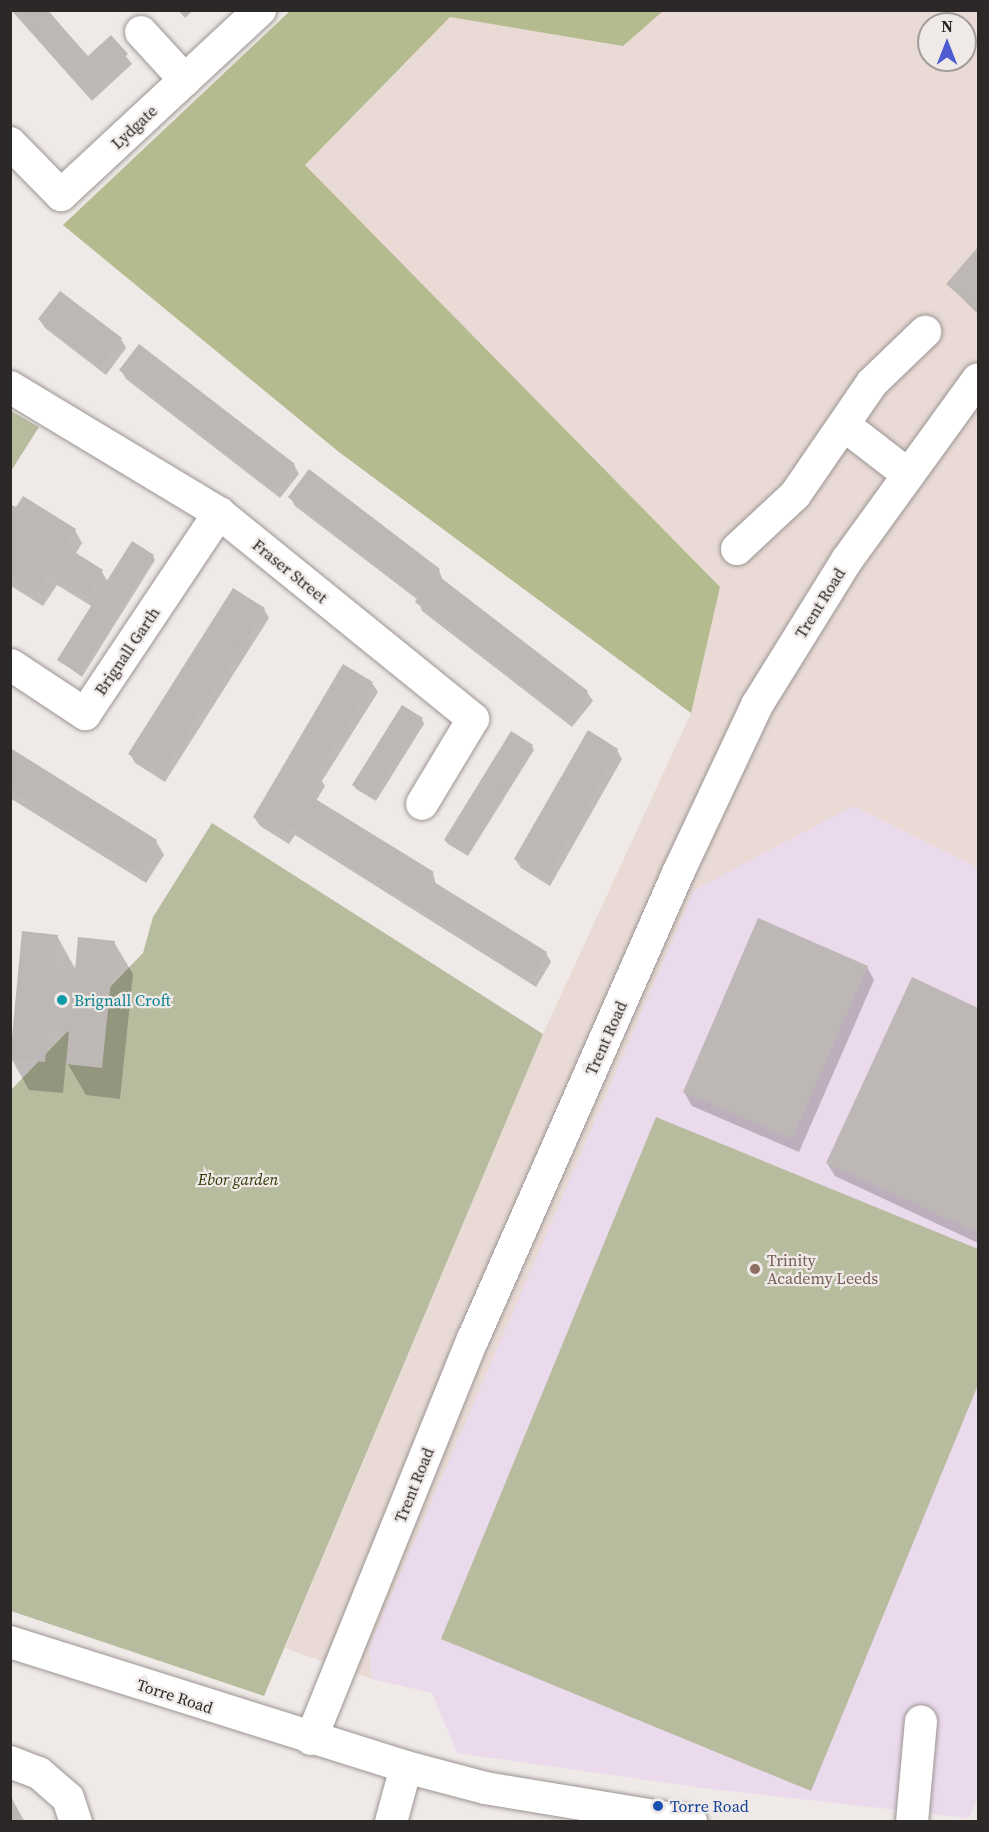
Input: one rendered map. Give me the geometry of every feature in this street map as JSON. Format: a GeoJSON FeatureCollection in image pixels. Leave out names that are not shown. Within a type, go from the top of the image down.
{"type":"FeatureCollection","features":[{"type":"Feature","properties":{"kind":"street","name":"Lydgate"},"geometry":{"type":"LineString","coordinates":[[10,143],[61,195],[260,10]]}},
{"type":"Feature","properties":{"kind":"street"},"geometry":{"type":"LineString","coordinates":[[141,32],[185,80]]}},
{"type":"Feature","properties":{"kind":"street"},"geometry":{"type":"LineString","coordinates":[[737,549],[795,495],[872,383],[924,332]]}},
{"type":"Feature","properties":{"kind":"street","name":"Fraser Street"},"geometry":{"type":"LineString","coordinates":[[10,387],[219,513],[473,719],[422,804]]}},
{"type":"Feature","properties":{"kind":"street","name":"Trent Road"},"geometry":{"type":"LineString","coordinates":[[311,1739],[473,1339],[678,873],[757,705],[906,473],[975,390]]}},
{"type":"Feature","properties":{"kind":"street"},"geometry":{"type":"LineString","coordinates":[[844,425],[906,473]]}},
{"type":"Feature","properties":{"kind":"street","name":"Brignall Garth"},"geometry":{"type":"LineString","coordinates":[[11,665],[85,714],[219,513]]}},
{"type":"Feature","properties":{"kind":"street","name":"Torre Road"},"geometry":{"type":"LineString","coordinates":[[10,1642],[311,1739],[485,1788],[691,1821]]}},
{"type":"Feature","properties":{"kind":"street"},"geometry":{"type":"LineString","coordinates":[[912,1821],[921,1721]]}},
{"type":"Feature","properties":{"kind":"street"},"geometry":{"type":"LineString","coordinates":[[10,1762],[39,1773],[68,1798],[76,1821]]}},
{"type":"Feature","properties":{"kind":"street"},"geometry":{"type":"LineString","coordinates":[[391,1821],[406,1767]]}},
{"type":"Feature","properties":{"kind":"shaded area"},"geometry":{"type":"Polygon","coordinates":[[[290,11],[978,11],[978,868],[853,806],[369,1647],[372,1679],[285,1648],[543,1034],[691,713],[339,452],[63,225],[290,11]]]}},
{"type":"Feature","properties":{"kind":"shaded area","name":"Trinity Academy Leeds"},"geometry":{"type":"Polygon","coordinates":[[[853,806],[978,868],[978,1796],[969,1818],[703,1788],[457,1753],[432,1693],[372,1679],[369,1647],[694,890],[853,806]]]}},
{"type":"Feature","properties":{"kind":"green space"},"geometry":{"type":"Polygon","coordinates":[[[290,11],[663,11],[623,46],[450,17],[305,165],[720,587],[691,713],[339,452],[63,225],[290,11]]]}},
{"type":"Feature","properties":{"kind":"green space"},"geometry":{"type":"Polygon","coordinates":[[[11,411],[39,427],[11,471],[11,411]]]}},
{"type":"Feature","properties":{"kind":"green space","name":"Ebor garden"},"geometry":{"type":"Polygon","coordinates":[[[212,823],[543,1034],[264,1696],[11,1611],[11,1090],[143,953],[153,917],[212,823]]]}},
{"type":"Feature","properties":{"kind":"green space"},"geometry":{"type":"Polygon","coordinates":[[[656,1117],[978,1249],[978,1385],[811,1791],[441,1639],[656,1117]]]}},
{"type":"Feature","properties":{"kind":"building"},"geometry":{"type":"Polygon","coordinates":[[[13,10],[47,10],[88,56],[111,35],[128,54],[86,93],[13,10]]]}},
{"type":"Feature","properties":{"kind":"building"},"geometry":{"type":"Polygon","coordinates":[[[978,247],[978,308],[977,310],[946,284],[978,247]]]}},
{"type":"Feature","properties":{"kind":"building"},"geometry":{"type":"Polygon","coordinates":[[[60,291],[122,338],[100,367],[38,319],[60,291]]]}},
{"type":"Feature","properties":{"kind":"building"},"geometry":{"type":"Polygon","coordinates":[[[139,344],[295,464],[274,490],[119,370],[139,344]]]}},
{"type":"Feature","properties":{"kind":"building"},"geometry":{"type":"Polygon","coordinates":[[[309,469],[440,569],[436,574],[588,691],[567,719],[415,602],[418,597],[288,497],[309,469]]]}},
{"type":"Feature","properties":{"kind":"building"},"geometry":{"type":"Polygon","coordinates":[[[23,496],[76,529],[65,546],[103,570],[87,596],[49,572],[35,593],[10,577],[10,504],[16,507],[23,496]]]}},
{"type":"Feature","properties":{"kind":"building"},"geometry":{"type":"Polygon","coordinates":[[[132,541],[154,555],[79,674],[57,660],[132,541]]]}},
{"type":"Feature","properties":{"kind":"building"},"geometry":{"type":"Polygon","coordinates":[[[233,588],[265,608],[160,774],[128,754],[233,588]]]}},
{"type":"Feature","properties":{"kind":"building"},"geometry":{"type":"Polygon","coordinates":[[[343,664],[373,682],[317,773],[321,776],[309,795],[434,872],[429,879],[547,952],[530,979],[290,827],[284,836],[253,817],[343,664]]]}},
{"type":"Feature","properties":{"kind":"building"},"geometry":{"type":"Polygon","coordinates":[[[402,705],[423,718],[373,798],[352,785],[402,705]]]}},
{"type":"Feature","properties":{"kind":"building"},"geometry":{"type":"Polygon","coordinates":[[[588,730],[618,749],[545,878],[514,859],[588,730]]]}},
{"type":"Feature","properties":{"kind":"building"},"geometry":{"type":"Polygon","coordinates":[[[511,731],[533,745],[466,853],[444,840],[511,731]]]}},
{"type":"Feature","properties":{"kind":"building"},"geometry":{"type":"Polygon","coordinates":[[[12,749],[157,840],[138,871],[10,790],[12,749]]]}},
{"type":"Feature","properties":{"kind":"building"},"geometry":{"type":"Polygon","coordinates":[[[758,918],[868,966],[792,1139],[683,1092],[758,918]]]}},
{"type":"Feature","properties":{"kind":"building","name":"Brignall Croft"},"geometry":{"type":"Polygon","coordinates":[[[22,931],[58,935],[54,969],[75,971],[78,937],[115,941],[102,1068],[66,1064],[69,1032],[48,1030],[45,1062],[10,1058],[22,931]]]}},
{"type":"Feature","properties":{"kind":"building"},"geometry":{"type":"Polygon","coordinates":[[[912,977],[978,1008],[978,1233],[826,1163],[912,977]]]}},
{"type":"Feature","properties":{"kind":"building"},"geometry":{"type":"Polygon","coordinates":[[[10,1794],[23,1821],[10,1821],[10,1794]]]}},
{"type":"Feature","properties":{"kind":"place","name":"Brignall Croft"},"geometry":{"type":"Point","coordinates":[62,1000]}},
{"type":"Feature","properties":{"kind":"place","name":"Trinity Academy Leeds"},"geometry":{"type":"Point","coordinates":[755,1269]}},
{"type":"Feature","properties":{"kind":"place","name":"Torre Road"},"geometry":{"type":"Point","coordinates":[658,1806]}}]}
